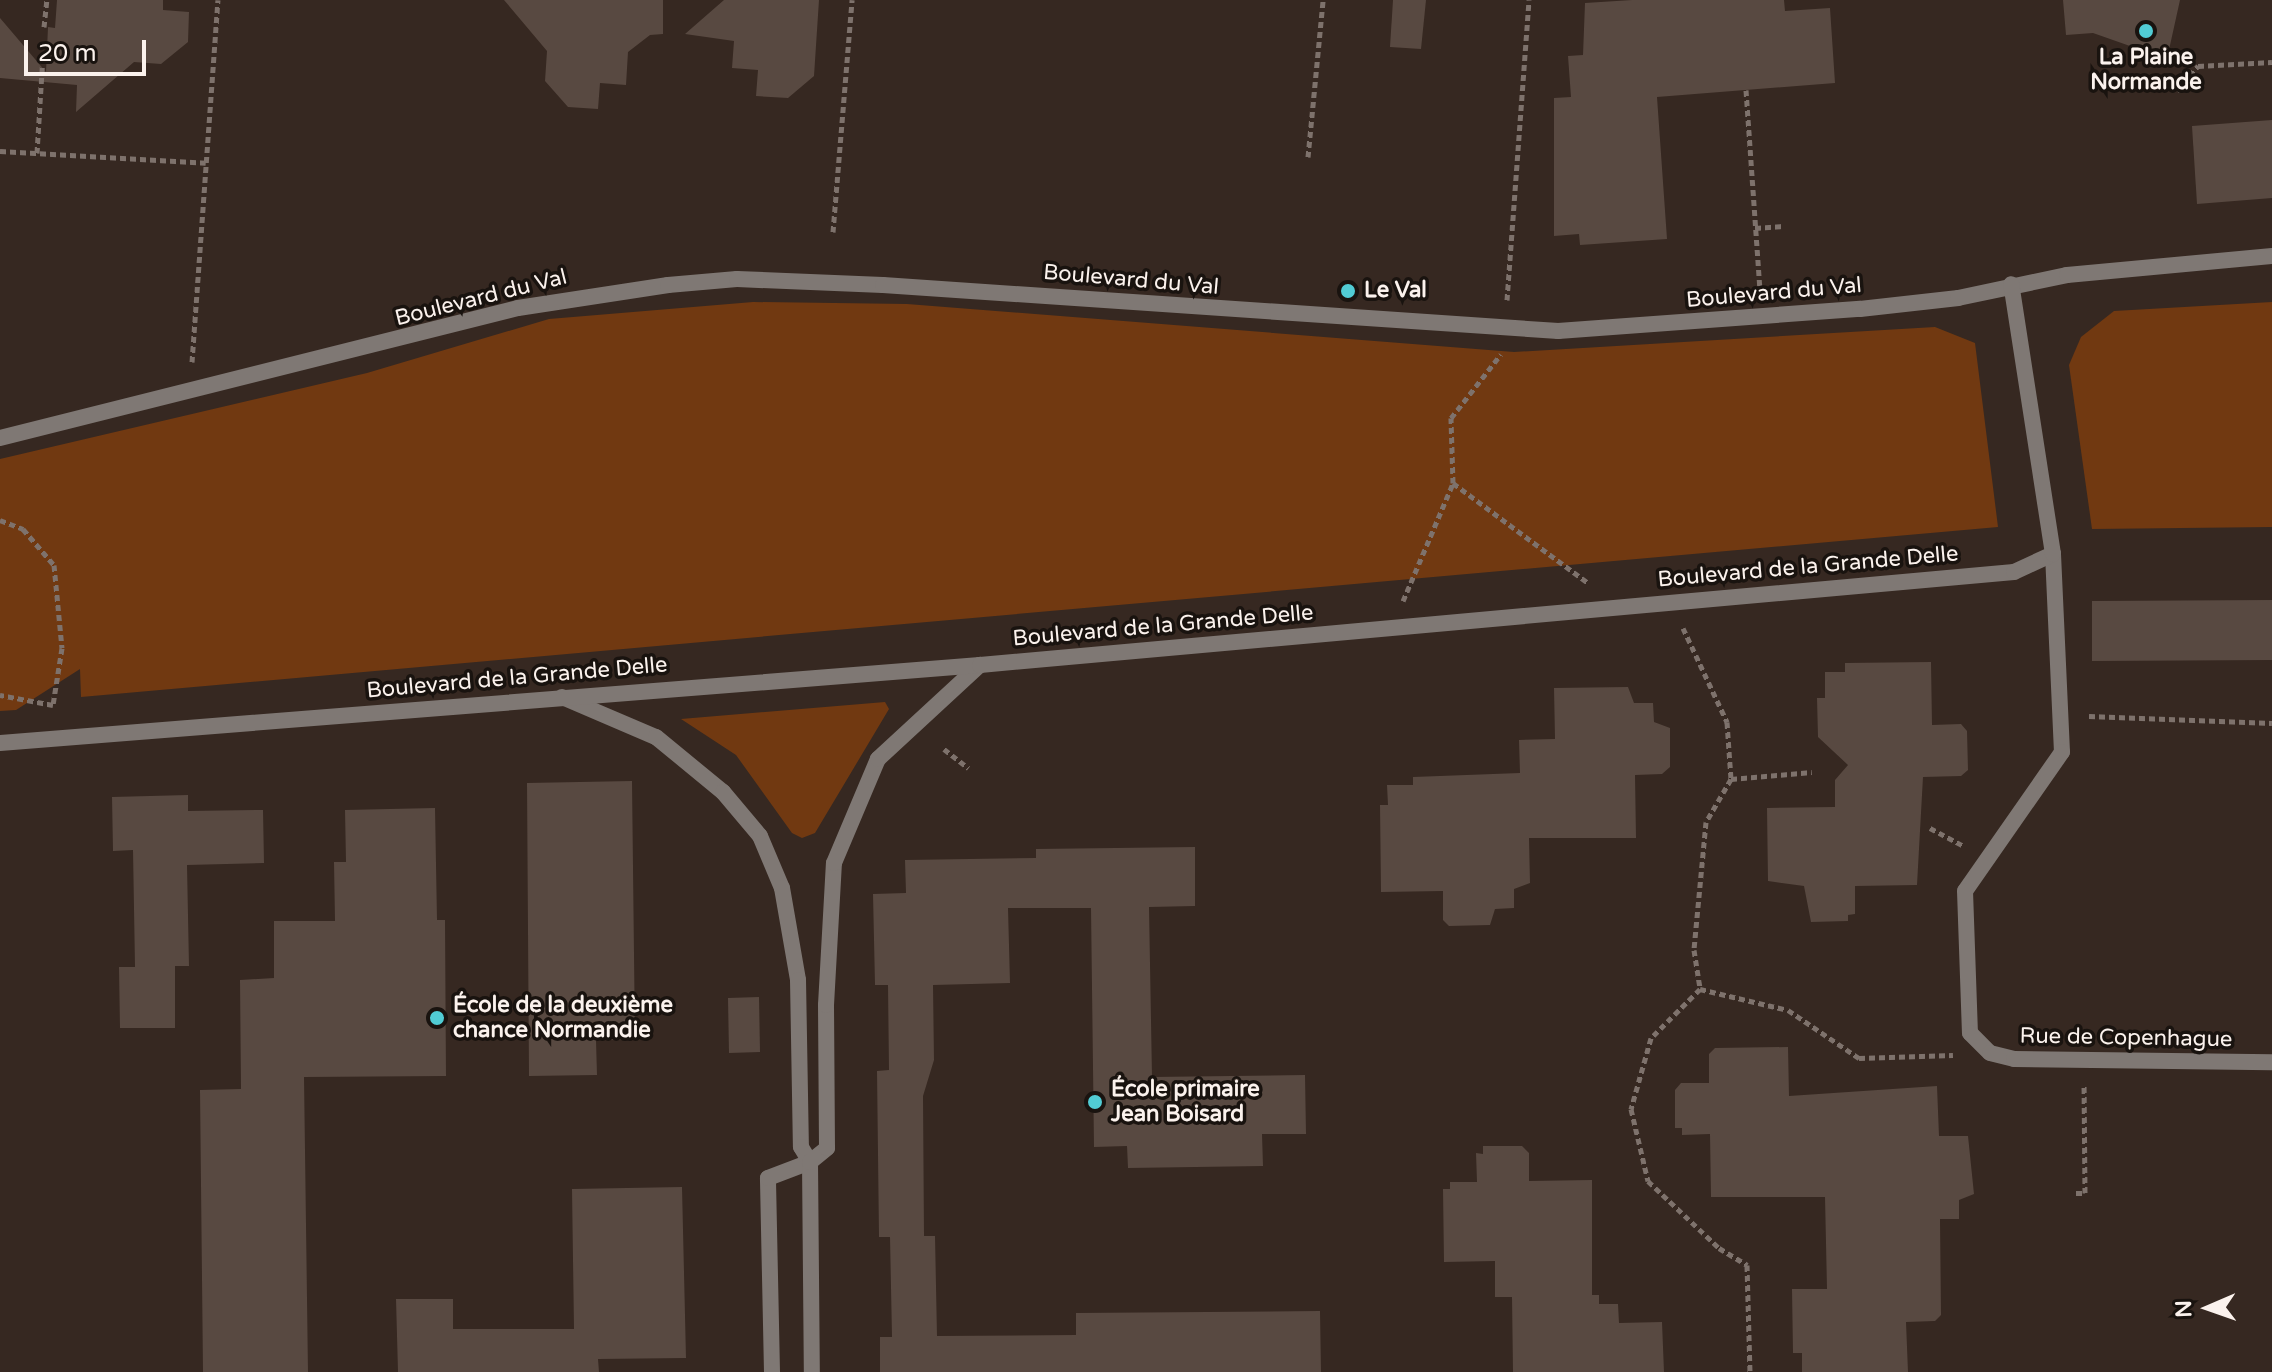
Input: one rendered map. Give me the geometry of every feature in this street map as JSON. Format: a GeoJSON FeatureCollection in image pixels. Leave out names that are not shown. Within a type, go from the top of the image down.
{"type":"FeatureCollection","features":[{"type":"Feature","properties":{"kind":"street","name":"Boulevard du Val"},"geometry":{"type":"LineString","coordinates":[[0,438],[188,394],[518,308],[737,279],[1507,330],[1762,317],[1958,298],[2011,284],[2272,256]]}},
{"type":"Feature","properties":{"kind":"street"},"geometry":{"type":"LineString","coordinates":[[1979,1044],[1965,1014],[1962,919],[1965,891],[2062,752],[2053,554],[2011,284]]}},
{"type":"Feature","properties":{"kind":"street","name":"Boulevard de la Grande Delle"},"geometry":{"type":"LineString","coordinates":[[0,743],[980,665],[2014,572],[2053,554]]}},
{"type":"Feature","properties":{"kind":"street"},"geometry":{"type":"LineString","coordinates":[[772,1372],[768,1178],[810,1162],[827,1148],[826,1005],[834,863],[878,759],[980,665]]}},
{"type":"Feature","properties":{"kind":"street"},"geometry":{"type":"LineString","coordinates":[[561,697],[656,737],[723,792],[760,836],[782,888],[798,980],[801,1147],[810,1162],[812,1372]]}},
{"type":"Feature","properties":{"kind":"street","name":"Rue de Copenhague"},"geometry":{"type":"LineString","coordinates":[[1979,1044],[2001,1057],[2083,1061],[2272,1062]]}},
{"type":"Feature","properties":{"kind":"path"},"geometry":{"type":"LineString","coordinates":[[44,27],[47,0]]}},
{"type":"Feature","properties":{"kind":"path"},"geometry":{"type":"LineString","coordinates":[[188,394],[218,0]]}},
{"type":"Feature","properties":{"kind":"path"},"geometry":{"type":"LineString","coordinates":[[833,232],[852,0]]}},
{"type":"Feature","properties":{"kind":"path"},"geometry":{"type":"LineString","coordinates":[[1308,157],[1323,0]]}},
{"type":"Feature","properties":{"kind":"path"},"geometry":{"type":"LineString","coordinates":[[1507,300],[1529,0]]}},
{"type":"Feature","properties":{"kind":"path"},"geometry":{"type":"LineString","coordinates":[[37,153],[43,55]]}},
{"type":"Feature","properties":{"kind":"path"},"geometry":{"type":"LineString","coordinates":[[2177,91],[2198,66],[2272,62]]}},
{"type":"Feature","properties":{"kind":"path"},"geometry":{"type":"LineString","coordinates":[[1746,90],[1762,317]]}},
{"type":"Feature","properties":{"kind":"path"},"geometry":{"type":"LineString","coordinates":[[0,151],[206,163]]}},
{"type":"Feature","properties":{"kind":"path"},"geometry":{"type":"LineString","coordinates":[[1755,228],[1782,226]]}},
{"type":"Feature","properties":{"kind":"path"},"geometry":{"type":"LineString","coordinates":[[1401,605],[1453,483],[1451,418],[1506,346]]}},
{"type":"Feature","properties":{"kind":"path"},"geometry":{"type":"LineString","coordinates":[[1453,483],[1594,587]]}},
{"type":"Feature","properties":{"kind":"path"},"geometry":{"type":"LineString","coordinates":[[0,520],[23,529],[54,565],[62,648],[53,705],[0,695]]}},
{"type":"Feature","properties":{"kind":"path"},"geometry":{"type":"LineString","coordinates":[[1683,627],[1727,722],[1731,779],[1706,822],[1694,950],[1700,989]]}},
{"type":"Feature","properties":{"kind":"path"},"geometry":{"type":"LineString","coordinates":[[2060,716],[2272,723]]}},
{"type":"Feature","properties":{"kind":"path"},"geometry":{"type":"LineString","coordinates":[[944,749],[968,768]]}},
{"type":"Feature","properties":{"kind":"path"},"geometry":{"type":"LineString","coordinates":[[1731,779],[1812,772]]}},
{"type":"Feature","properties":{"kind":"path"},"geometry":{"type":"LineString","coordinates":[[1930,828],[1987,859]]}},
{"type":"Feature","properties":{"kind":"path"},"geometry":{"type":"LineString","coordinates":[[1700,989],[1788,1010],[1859,1058],[1947,1058],[1979,1044]]}},
{"type":"Feature","properties":{"kind":"path"},"geometry":{"type":"LineString","coordinates":[[1700,989],[1651,1038],[1631,1109],[1648,1181],[1719,1248],[1747,1265],[1750,1372]]}},
{"type":"Feature","properties":{"kind":"path"},"geometry":{"type":"LineString","coordinates":[[2076,1193],[2085,1193],[2083,1061]]}},
{"type":"Feature","properties":{"kind":"shaded area"},"geometry":{"type":"Polygon","coordinates":[[[753,302],[907,304],[1514,352],[1935,327],[1975,343],[1998,527],[81,697],[80,669],[16,710],[0,711],[0,459],[367,373],[549,319],[753,302]]]}},
{"type":"Feature","properties":{"kind":"shaded area"},"geometry":{"type":"Polygon","coordinates":[[[2272,302],[2272,527],[2092,529],[2069,365],[2081,337],[2114,311],[2272,302]]]}},
{"type":"Feature","properties":{"kind":"shaded area"},"geometry":{"type":"Polygon","coordinates":[[[885,702],[889,709],[815,833],[802,838],[792,833],[736,755],[681,719],[885,702]]]}},
{"type":"Feature","properties":{"kind":"building"},"geometry":{"type":"Polygon","coordinates":[[[57,0],[163,0],[163,10],[189,12],[188,42],[161,64],[134,62],[76,112],[77,85],[0,78],[0,18],[46,72],[48,27],[55,28],[57,0]]]}},
{"type":"Feature","properties":{"kind":"building"},"geometry":{"type":"Polygon","coordinates":[[[504,0],[663,0],[663,34],[650,35],[628,52],[626,85],[600,83],[598,109],[568,107],[545,81],[547,51],[504,0]]]}},
{"type":"Feature","properties":{"kind":"building"},"geometry":{"type":"Polygon","coordinates":[[[724,0],[819,0],[814,76],[788,98],[756,96],[758,70],[732,68],[734,41],[685,34],[724,0]]]}},
{"type":"Feature","properties":{"kind":"building"},"geometry":{"type":"Polygon","coordinates":[[[1393,0],[1426,0],[1421,49],[1390,47],[1393,0]]]}},
{"type":"Feature","properties":{"kind":"building"},"geometry":{"type":"Polygon","coordinates":[[[1784,0],[1785,11],[1830,8],[1835,83],[1657,97],[1667,239],[1580,245],[1579,234],[1554,236],[1554,98],[1571,97],[1568,56],[1583,55],[1585,3],[1784,0]]]}},
{"type":"Feature","properties":{"kind":"building","name":"La Plaine Normande"},"geometry":{"type":"Polygon","coordinates":[[[2063,0],[2180,0],[2167,59],[2093,33],[2066,35],[2063,0]]]}},
{"type":"Feature","properties":{"kind":"building"},"geometry":{"type":"Polygon","coordinates":[[[2272,120],[2272,198],[2197,204],[2192,126],[2272,120]]]}},
{"type":"Feature","properties":{"kind":"building"},"geometry":{"type":"Polygon","coordinates":[[[2272,600],[2272,660],[2092,661],[2092,601],[2272,600]]]}},
{"type":"Feature","properties":{"kind":"building"},"geometry":{"type":"Polygon","coordinates":[[[1931,662],[1932,725],[1961,724],[1967,731],[1968,770],[1961,776],[1923,777],[1917,885],[1855,886],[1855,914],[1848,915],[1848,921],[1811,922],[1804,886],[1768,881],[1767,808],[1835,807],[1835,780],[1848,765],[1818,737],[1817,698],[1825,698],[1825,672],[1845,672],[1845,663],[1931,662]]]}},
{"type":"Feature","properties":{"kind":"building"},"geometry":{"type":"Polygon","coordinates":[[[1628,687],[1634,703],[1653,703],[1654,722],[1670,728],[1670,767],[1662,774],[1635,775],[1636,838],[1529,838],[1530,883],[1514,889],[1514,908],[1495,909],[1490,925],[1449,926],[1443,920],[1443,891],[1381,892],[1380,805],[1388,805],[1387,785],[1413,785],[1413,777],[1520,773],[1519,740],[1555,739],[1554,688],[1628,687]]]}},
{"type":"Feature","properties":{"kind":"building"},"geometry":{"type":"Polygon","coordinates":[[[632,781],[635,1040],[596,1040],[597,1075],[529,1076],[527,783],[632,781]]]}},
{"type":"Feature","properties":{"kind":"building"},"geometry":{"type":"Polygon","coordinates":[[[188,795],[188,811],[263,810],[264,863],[187,865],[189,966],[175,966],[175,1028],[120,1028],[119,967],[135,967],[133,850],[113,851],[112,797],[188,795]]]}},
{"type":"Feature","properties":{"kind":"building"},"geometry":{"type":"Polygon","coordinates":[[[435,808],[437,920],[445,920],[446,1076],[304,1077],[308,1372],[203,1372],[200,1090],[241,1089],[240,980],[274,978],[274,921],[335,921],[334,862],[346,862],[345,810],[435,808]]]}},
{"type":"Feature","properties":{"kind":"building"},"geometry":{"type":"Polygon","coordinates":[[[1195,847],[1195,906],[1149,907],[1152,1077],[1305,1075],[1306,1134],[1262,1134],[1263,1166],[1128,1168],[1127,1146],[1094,1147],[1091,908],[1008,908],[1010,983],[933,985],[934,1060],[923,1096],[924,1236],[935,1236],[937,1336],[1076,1335],[1076,1313],[1320,1311],[1321,1372],[880,1372],[880,1337],[892,1337],[890,1237],[879,1237],[877,1071],[889,1070],[888,985],[875,985],[873,894],[906,893],[905,860],[1036,858],[1036,849],[1195,847]]]}},
{"type":"Feature","properties":{"kind":"building"},"geometry":{"type":"Polygon","coordinates":[[[759,997],[760,1052],[729,1053],[728,998],[759,997]]]}},
{"type":"Feature","properties":{"kind":"building"},"geometry":{"type":"Polygon","coordinates":[[[1788,1047],[1789,1096],[1937,1086],[1939,1136],[1968,1136],[1974,1194],[1959,1200],[1959,1219],[1940,1219],[1941,1315],[1935,1321],[1906,1322],[1908,1372],[1802,1372],[1802,1353],[1793,1353],[1792,1289],[1827,1289],[1825,1197],[1711,1197],[1710,1134],[1682,1135],[1682,1128],[1675,1128],[1675,1090],[1681,1083],[1709,1083],[1709,1054],[1715,1048],[1788,1047]]]}},
{"type":"Feature","properties":{"kind":"building"},"geometry":{"type":"Polygon","coordinates":[[[1483,1146],[1522,1146],[1529,1153],[1529,1181],[1592,1180],[1592,1295],[1599,1295],[1599,1304],[1618,1304],[1619,1323],[1662,1322],[1664,1372],[1513,1372],[1512,1297],[1495,1297],[1495,1261],[1444,1262],[1443,1189],[1450,1189],[1450,1182],[1477,1182],[1476,1153],[1483,1154],[1483,1146]]]}},
{"type":"Feature","properties":{"kind":"building"},"geometry":{"type":"Polygon","coordinates":[[[682,1187],[686,1358],[598,1359],[599,1372],[398,1372],[396,1299],[453,1299],[453,1329],[574,1329],[572,1189],[682,1187]]]}},
{"type":"Feature","properties":{"kind":"place","name":"La Plaine Normande"},"geometry":{"type":"Point","coordinates":[2146,31]}},
{"type":"Feature","properties":{"kind":"place","name":"Le Val"},"geometry":{"type":"Point","coordinates":[1348,291]}},
{"type":"Feature","properties":{"kind":"place","name":"École de la deuxième chance Normandie"},"geometry":{"type":"Point","coordinates":[437,1018]}},
{"type":"Feature","properties":{"kind":"place","name":"École primaire Jean Boisard"},"geometry":{"type":"Point","coordinates":[1095,1102]}}]}
